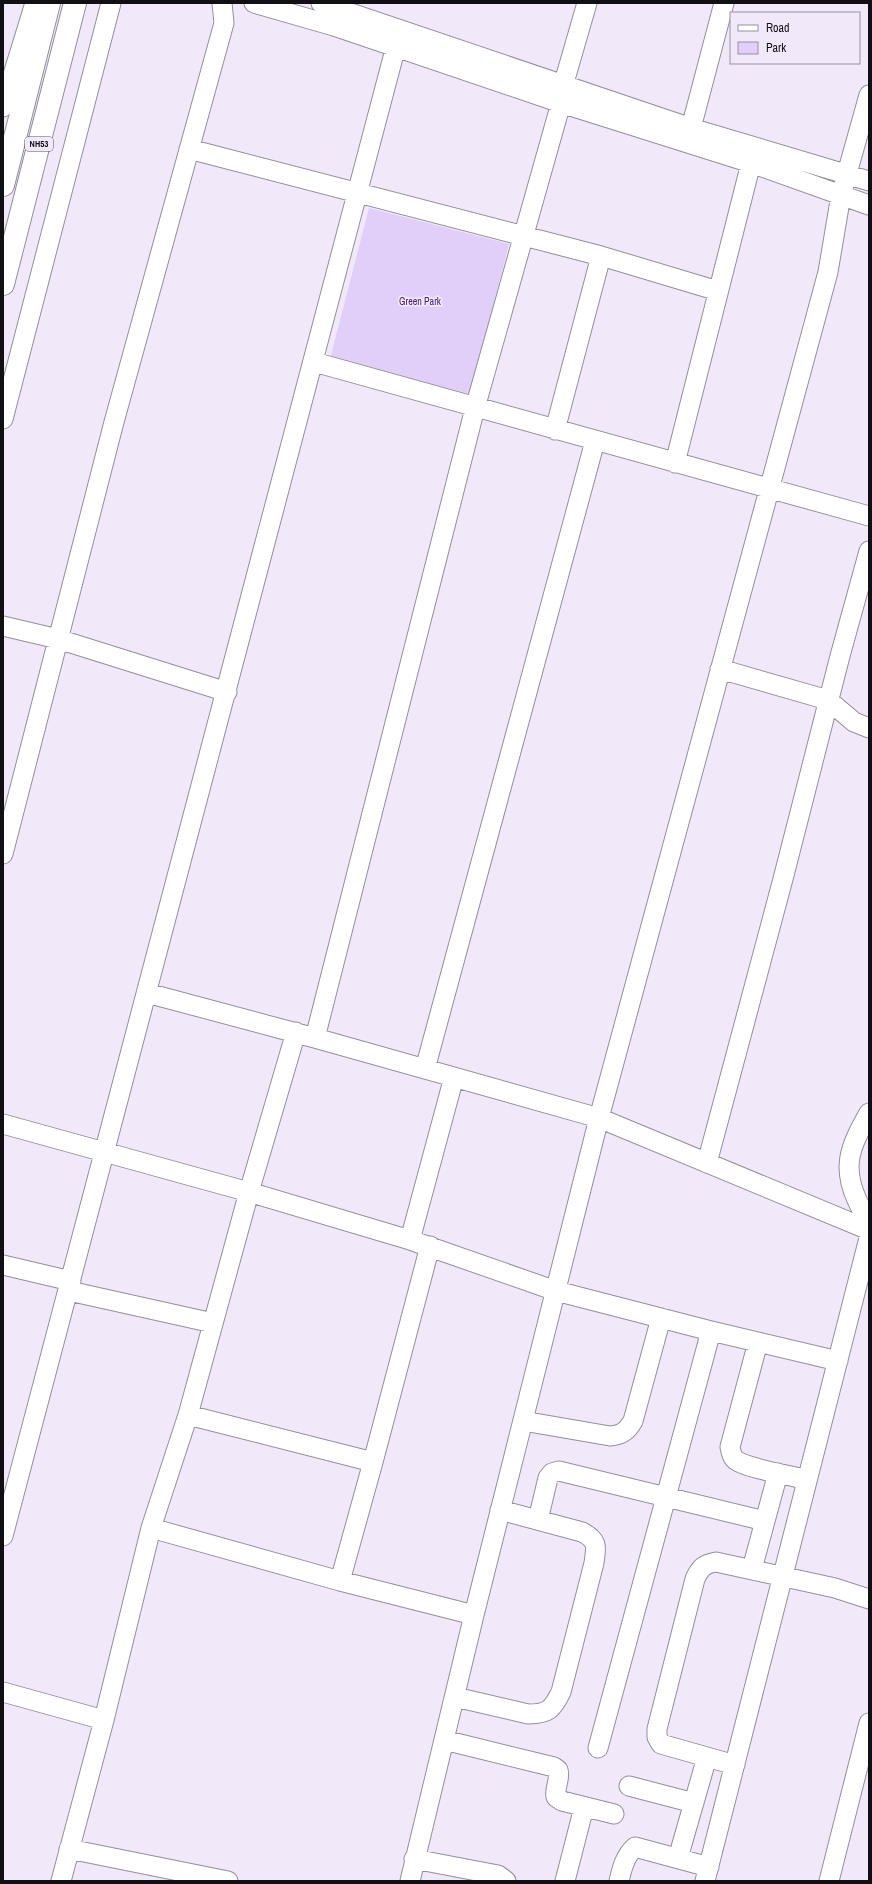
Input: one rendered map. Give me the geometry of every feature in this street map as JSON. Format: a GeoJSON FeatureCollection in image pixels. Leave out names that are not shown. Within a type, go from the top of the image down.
{"type":"FeatureCollection","features":[{"type":"Feature","properties":{"kind":"highway","name":"NH53"},"geometry":{"type":"LineString","coordinates":[[3,185],[49,3]]}},
{"type":"Feature","properties":{"kind":"highway","name":"NH53"},"geometry":{"type":"LineString","coordinates":[[3,284],[75,3]]}},
{"type":"Feature","properties":{"kind":"street"},"geometry":{"type":"LineString","coordinates":[[3,107],[35,3]]}},
{"type":"Feature","properties":{"kind":"street"},"geometry":{"type":"LineString","coordinates":[[3,419],[111,3]]}},
{"type":"Feature","properties":{"kind":"street"},"geometry":{"type":"LineString","coordinates":[[222,3],[224,22]]}},
{"type":"Feature","properties":{"kind":"street"},"geometry":{"type":"LineString","coordinates":[[3,854],[114,422],[224,22],[236,3]]}},
{"type":"Feature","properties":{"kind":"street"},"geometry":{"type":"LineString","coordinates":[[254,3],[338,13],[869,205]]}},
{"type":"Feature","properties":{"kind":"street"},"geometry":{"type":"LineString","coordinates":[[321,3],[396,46],[562,94],[691,128],[869,181]]}},
{"type":"Feature","properties":{"kind":"street"},"geometry":{"type":"LineString","coordinates":[[315,1038],[475,408],[587,3]]}},
{"type":"Feature","properties":{"kind":"street"},"geometry":{"type":"LineString","coordinates":[[691,128],[724,3]]}},
{"type":"Feature","properties":{"kind":"street"},"geometry":{"type":"LineString","coordinates":[[3,1536],[227,692],[396,46]]}},
{"type":"Feature","properties":{"kind":"street"},"geometry":{"type":"LineString","coordinates":[[410,1881],[414,1859],[500,1510],[599,1118],[828,272],[846,173],[869,95]]}},
{"type":"Feature","properties":{"kind":"street"},"geometry":{"type":"LineString","coordinates":[[189,149],[523,237],[601,256],[718,292]]}},
{"type":"Feature","properties":{"kind":"street"},"geometry":{"type":"LineString","coordinates":[[675,464],[751,163]]}},
{"type":"Feature","properties":{"kind":"street"},"geometry":{"type":"LineString","coordinates":[[555,430],[601,256]]}},
{"type":"Feature","properties":{"kind":"street"},"geometry":{"type":"LineString","coordinates":[[314,362],[675,464],[869,516]]}},
{"type":"Feature","properties":{"kind":"street"},"geometry":{"type":"LineString","coordinates":[[424,1069],[595,441]]}},
{"type":"Feature","properties":{"kind":"street"},"geometry":{"type":"LineString","coordinates":[[707,1163],[783,880],[828,700],[869,551]]}},
{"type":"Feature","properties":{"kind":"street"},"geometry":{"type":"LineString","coordinates":[[3,626],[58,639],[227,692]]}},
{"type":"Feature","properties":{"kind":"street"},"geometry":{"type":"LineString","coordinates":[[720,669],[828,700],[854,722],[869,728]]}},
{"type":"Feature","properties":{"kind":"street"},"geometry":{"type":"LineString","coordinates":[[147,993],[296,1032],[599,1118],[869,1230]]}},
{"type":"Feature","properties":{"kind":"street"},"geometry":{"type":"LineString","coordinates":[[61,1881],[104,1720],[151,1528],[188,1415],[296,1032]]}},
{"type":"Feature","properties":{"kind":"street"},"geometry":{"type":"LineString","coordinates":[[410,1240],[454,1077]]}},
{"type":"Feature","properties":{"kind":"street"},"geometry":{"type":"LineString","coordinates":[[869,1114],[854,1143],[848,1164],[851,1183],[869,1225]]}},
{"type":"Feature","properties":{"kind":"street"},"geometry":{"type":"LineString","coordinates":[[3,1124],[250,1192],[430,1246],[556,1291],[711,1331],[838,1361]]}},
{"type":"Feature","properties":{"kind":"street"},"geometry":{"type":"LineString","coordinates":[[619,1881],[623,1864],[630,1851],[635,1847],[678,1858],[707,1874],[869,1238]]}},
{"type":"Feature","properties":{"kind":"street"},"geometry":{"type":"LineString","coordinates":[[340,1582],[430,1246]]}},
{"type":"Feature","properties":{"kind":"street"},"geometry":{"type":"LineString","coordinates":[[3,1265],[70,1286],[213,1323]]}},
{"type":"Feature","properties":{"kind":"street"},"geometry":{"type":"LineString","coordinates":[[523,1421],[610,1436],[620,1435],[628,1430],[633,1421],[661,1318]]}},
{"type":"Feature","properties":{"kind":"street"},"geometry":{"type":"LineString","coordinates":[[598,1748],[711,1331]]}},
{"type":"Feature","properties":{"kind":"street"},"geometry":{"type":"LineString","coordinates":[[758,1342],[730,1447],[731,1455],[736,1461],[807,1480]]}},
{"type":"Feature","properties":{"kind":"street"},"geometry":{"type":"LineString","coordinates":[[188,1415],[373,1462]]}},
{"type":"Feature","properties":{"kind":"street"},"geometry":{"type":"LineString","coordinates":[[538,1520],[548,1478],[552,1473],[559,1471],[765,1521]]}},
{"type":"Feature","properties":{"kind":"street"},"geometry":{"type":"LineString","coordinates":[[752,1570],[778,1473]]}},
{"type":"Feature","properties":{"kind":"street"},"geometry":{"type":"LineString","coordinates":[[455,1697],[528,1714],[540,1714],[549,1711],[561,1692],[594,1563],[596,1546],[591,1537],[582,1532],[500,1510]]}},
{"type":"Feature","properties":{"kind":"street"},"geometry":{"type":"LineString","coordinates":[[151,1528],[340,1582],[474,1615]]}},
{"type":"Feature","properties":{"kind":"street"},"geometry":{"type":"LineString","coordinates":[[735,1765],[661,1744],[657,1737],[657,1729],[695,1578],[699,1569],[707,1563],[716,1562],[835,1588],[869,1599]]}},
{"type":"Feature","properties":{"kind":"street"},"geometry":{"type":"LineString","coordinates":[[3,1692],[104,1720]]}},
{"type":"Feature","properties":{"kind":"street"},"geometry":{"type":"LineString","coordinates":[[829,1881],[869,1723]]}},
{"type":"Feature","properties":{"kind":"street"},"geometry":{"type":"LineString","coordinates":[[444,1740],[558,1770],[560,1775],[555,1791],[556,1797],[562,1801],[614,1814]]}},
{"type":"Feature","properties":{"kind":"street"},"geometry":{"type":"LineString","coordinates":[[678,1858],[708,1757]]}},
{"type":"Feature","properties":{"kind":"street"},"geometry":{"type":"LineString","coordinates":[[629,1786],[694,1803]]}},
{"type":"Feature","properties":{"kind":"street"},"geometry":{"type":"LineString","coordinates":[[565,1881],[584,1806]]}},
{"type":"Feature","properties":{"kind":"street"},"geometry":{"type":"LineString","coordinates":[[69,1849],[228,1881]]}},
{"type":"Feature","properties":{"kind":"street"},"geometry":{"type":"LineString","coordinates":[[414,1859],[498,1875],[506,1881]]}},
{"type":"Feature","properties":{"kind":"green space","name":"Green Park"},"geometry":{"type":"Polygon","coordinates":[[[369,208],[509,244],[471,394],[330,359],[369,208]]]}}]}
